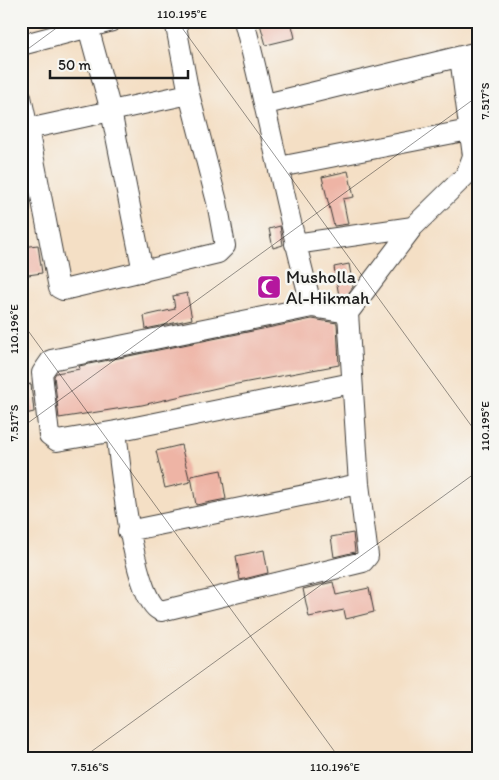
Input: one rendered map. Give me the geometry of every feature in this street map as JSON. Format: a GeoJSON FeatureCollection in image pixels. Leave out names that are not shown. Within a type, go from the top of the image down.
{"type":"FeatureCollection","features":[{"type":"Feature","properties":{"kind":"street"},"geometry":{"type":"LineString","coordinates":[[21,45],[112,21]]}},
{"type":"Feature","properties":{"kind":"street"},"geometry":{"type":"LineString","coordinates":[[21,97],[59,288],[63,290],[218,253],[225,246],[217,202],[189,94],[175,21]]}},
{"type":"Feature","properties":{"kind":"street"},"geometry":{"type":"LineString","coordinates":[[244,21],[266,104],[294,244],[312,307]]}},
{"type":"Feature","properties":{"kind":"street"},"geometry":{"type":"LineString","coordinates":[[88,27],[111,111],[143,272]]}},
{"type":"Feature","properties":{"kind":"street"},"geometry":{"type":"LineString","coordinates":[[116,431],[128,531],[148,600],[152,606],[161,610],[363,562],[368,556],[359,484],[348,313],[413,227],[466,175],[472,156],[469,130],[469,55],[266,104]]}},
{"type":"Feature","properties":{"kind":"street"},"geometry":{"type":"LineString","coordinates":[[28,129],[189,94]]}},
{"type":"Feature","properties":{"kind":"street"},"geometry":{"type":"LineString","coordinates":[[279,167],[469,130]]}},
{"type":"Feature","properties":{"kind":"street"},"geometry":{"type":"LineString","coordinates":[[294,244],[413,227]]}},
{"type":"Feature","properties":{"kind":"street"},"geometry":{"type":"LineString","coordinates":[[348,313],[312,307],[51,360],[42,372],[49,435],[57,441],[116,431],[352,383]]}},
{"type":"Feature","properties":{"kind":"street"},"geometry":{"type":"LineString","coordinates":[[128,531],[359,484]]}},
{"type":"Feature","properties":{"kind":"building"},"geometry":{"type":"Polygon","coordinates":[[[269,21],[291,21],[295,38],[266,45],[260,24],[269,21]]]}},
{"type":"Feature","properties":{"kind":"building"},"geometry":{"type":"Polygon","coordinates":[[[348,171],[354,197],[343,199],[348,224],[334,226],[322,177],[348,171]]]}},
{"type":"Feature","properties":{"kind":"building"},"geometry":{"type":"Polygon","coordinates":[[[280,226],[283,245],[273,248],[269,229],[280,226]]]}},
{"type":"Feature","properties":{"kind":"building"},"geometry":{"type":"Polygon","coordinates":[[[38,245],[42,273],[21,276],[21,247],[38,245]]]}},
{"type":"Feature","properties":{"kind":"building"},"geometry":{"type":"Polygon","coordinates":[[[349,264],[353,287],[347,295],[339,296],[334,267],[349,264]]]}},
{"type":"Feature","properties":{"kind":"building"},"geometry":{"type":"Polygon","coordinates":[[[187,293],[192,319],[146,329],[144,316],[175,309],[173,296],[187,293]]]}},
{"type":"Feature","properties":{"kind":"building"},"geometry":{"type":"Polygon","coordinates":[[[312,319],[337,323],[339,365],[221,387],[142,405],[59,418],[54,376],[56,373],[80,369],[79,366],[312,319]]]}},
{"type":"Feature","properties":{"kind":"building"},"geometry":{"type":"Polygon","coordinates":[[[31,384],[34,412],[21,415],[21,386],[31,384]]]}},
{"type":"Feature","properties":{"kind":"building"},"geometry":{"type":"Polygon","coordinates":[[[181,445],[190,482],[165,488],[156,451],[181,445]]]}},
{"type":"Feature","properties":{"kind":"building"},"geometry":{"type":"Polygon","coordinates":[[[221,470],[226,499],[196,505],[191,476],[221,470]]]}},
{"type":"Feature","properties":{"kind":"building"},"geometry":{"type":"Polygon","coordinates":[[[353,533],[355,552],[334,557],[331,537],[353,533]]]}},
{"type":"Feature","properties":{"kind":"building"},"geometry":{"type":"Polygon","coordinates":[[[264,550],[268,573],[240,580],[236,556],[264,550]]]}},
{"type":"Feature","properties":{"kind":"building"},"geometry":{"type":"Polygon","coordinates":[[[333,582],[336,595],[369,588],[374,612],[346,619],[344,610],[309,617],[303,589],[333,582]]]}},
{"type":"Feature","properties":{"kind":"place","name":"Musholla Al-Hikmah"},"geometry":{"type":"Point","coordinates":[269,287]}}]}
